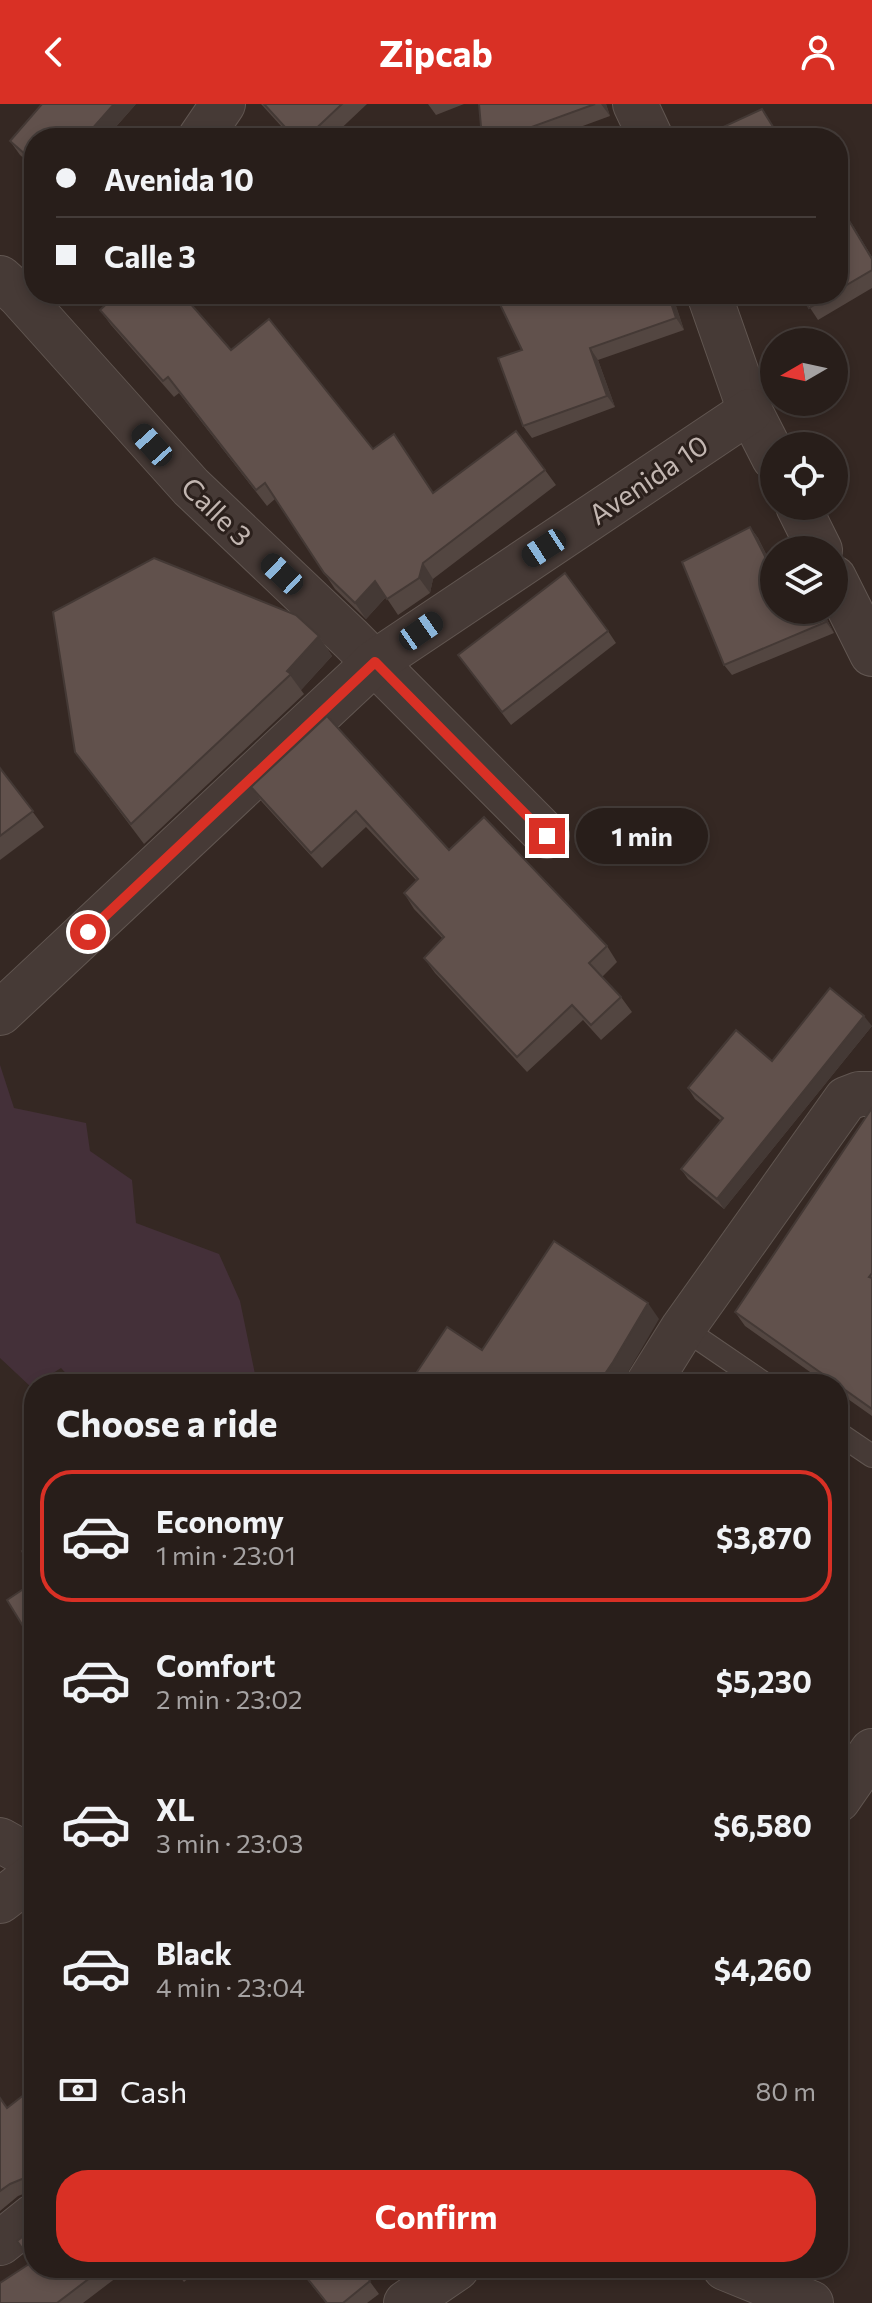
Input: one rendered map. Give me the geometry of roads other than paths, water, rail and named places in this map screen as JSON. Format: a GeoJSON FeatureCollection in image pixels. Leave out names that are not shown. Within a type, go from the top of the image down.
{"type":"FeatureCollection","features":[{"type":"Feature","properties":{"kind":"street"},"geometry":{"type":"LineString","coordinates":[[207,128],[223,104]]}},
{"type":"Feature","properties":{"kind":"street"},"geometry":{"type":"LineString","coordinates":[[635,104],[646,128]]}},
{"type":"Feature","properties":{"kind":"street","name":"Calle 3"},"geometry":{"type":"LineString","coordinates":[[25,304],[191,487],[375,662],[547,836]]}},
{"type":"Feature","properties":{"kind":"street"},"geometry":{"type":"LineString","coordinates":[[713,304],[750,411],[761,432]]}},
{"type":"Feature","properties":{"kind":"street","name":"Avenida 10"},"geometry":{"type":"LineString","coordinates":[[7,993],[375,662],[750,411]]}},
{"type":"Feature","properties":{"kind":"street"},"geometry":{"type":"LineString","coordinates":[[848,606],[872,654]]}},
{"type":"Feature","properties":{"kind":"street"},"geometry":{"type":"LineString","coordinates":[[654,1374],[683,1328],[846,1099],[859,1094],[872,1094]]}},
{"type":"Feature","properties":{"kind":"street"},"geometry":{"type":"LineString","coordinates":[[849,1792],[872,1751]]}},
{"type":"Feature","properties":{"kind":"street"},"geometry":{"type":"LineString","coordinates":[[0,1840],[24,1853]]}},
{"type":"Feature","properties":{"kind":"street"},"geometry":{"type":"LineString","coordinates":[[0,1901],[24,1883]]}},
{"type":"Feature","properties":{"kind":"street"},"geometry":{"type":"LineString","coordinates":[[0,2243],[24,2224]]}},
{"type":"Feature","properties":{"kind":"street"},"geometry":{"type":"LineString","coordinates":[[406,2303],[442,2278]]}},
{"type":"Feature","properties":{"kind":"street"},"geometry":{"type":"LineString","coordinates":[[750,2278],[811,2303]]}},
{"type":"Feature","properties":{"kind":"lane"},"geometry":{"type":"LineString","coordinates":[[683,1328],[750,1374]]}},
{"type":"Feature","properties":{"kind":"lane"},"geometry":{"type":"LineString","coordinates":[[848,1440],[872,1456]]}}]}
